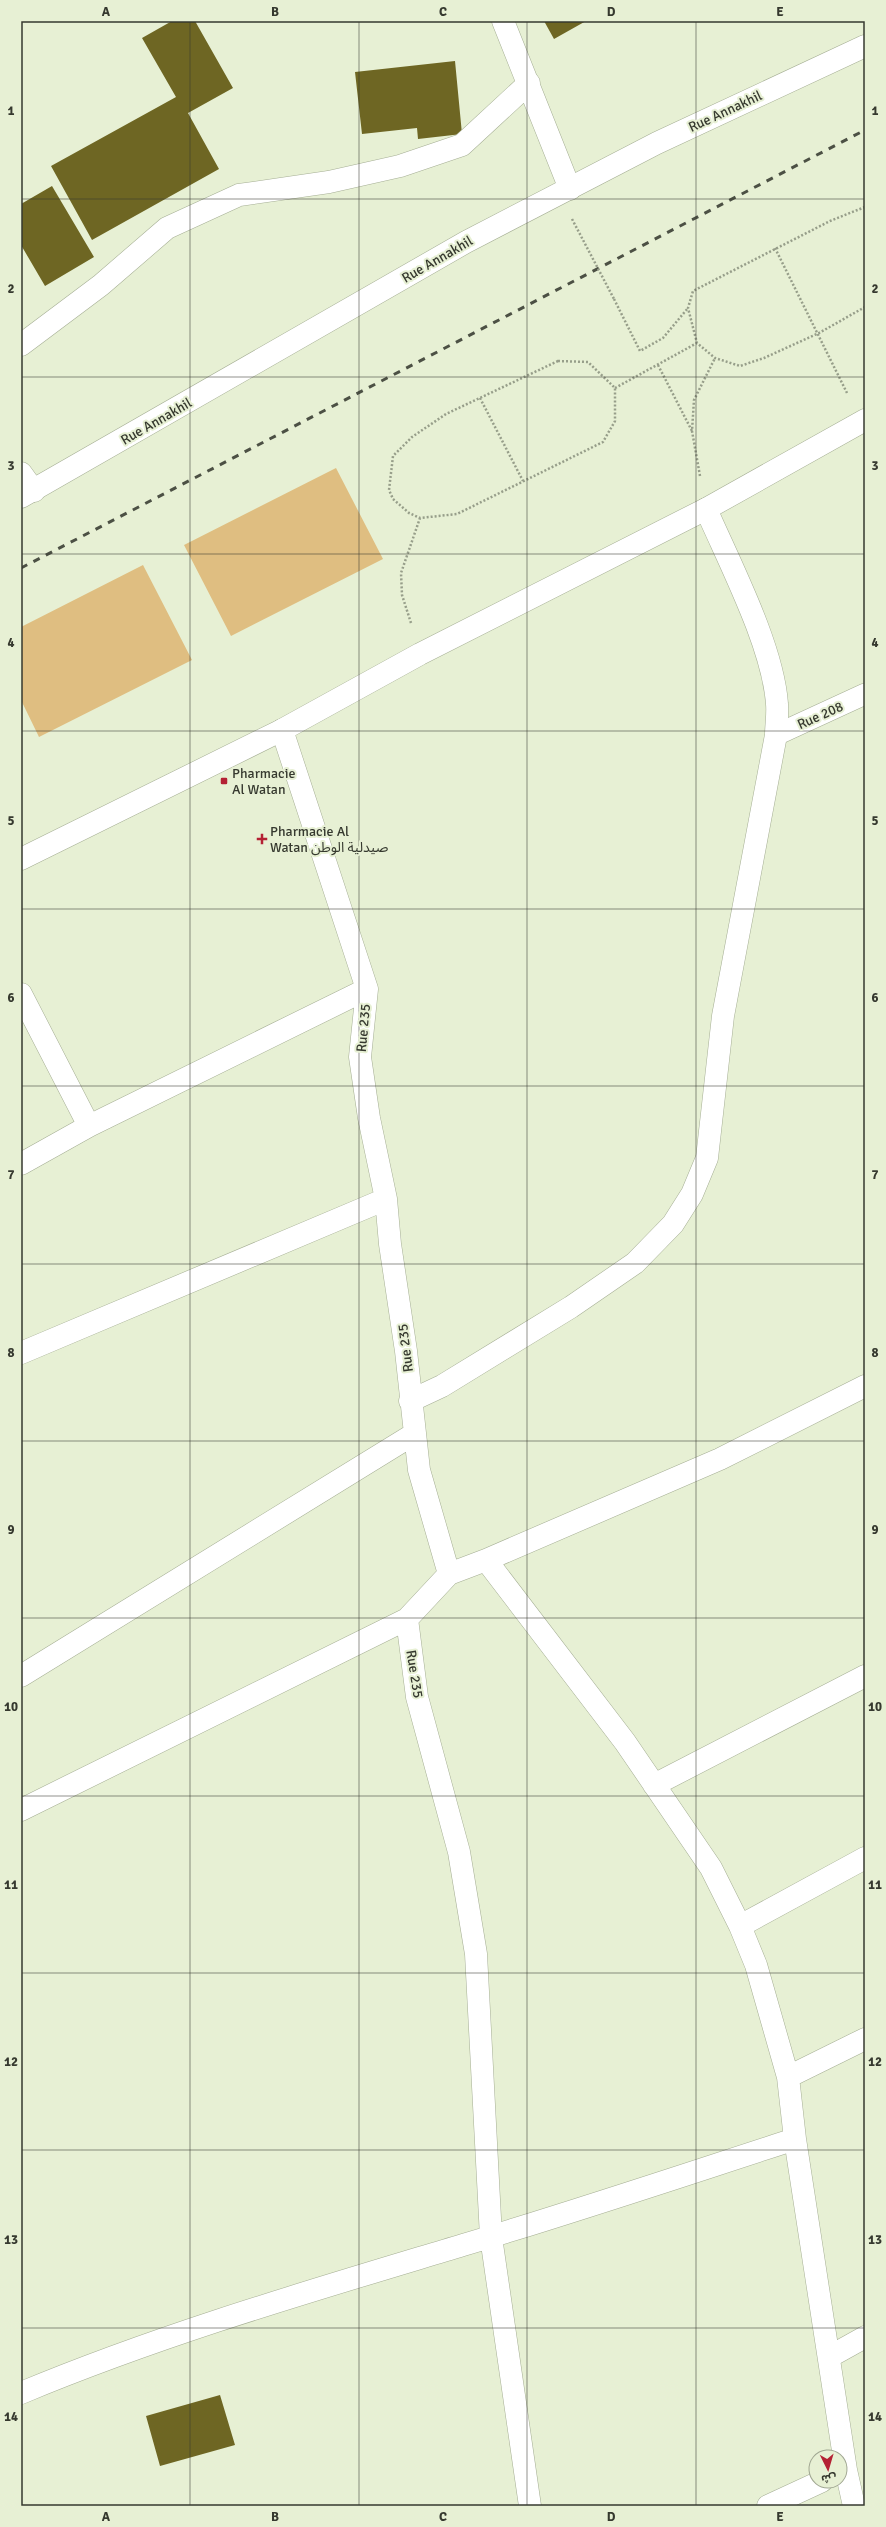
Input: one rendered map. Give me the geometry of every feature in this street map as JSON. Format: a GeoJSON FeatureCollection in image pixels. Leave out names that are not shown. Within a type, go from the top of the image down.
{"type":"FeatureCollection","features":[{"type":"Feature","properties":{"kind":"street"},"geometry":{"type":"LineString","coordinates":[[504,21],[570,189]]}},
{"type":"Feature","properties":{"kind":"street","name":"Rue Annakhil"},"geometry":{"type":"LineString","coordinates":[[27,494],[466,242],[657,143],[865,46]]}},
{"type":"Feature","properties":{"kind":"street"},"geometry":{"type":"LineString","coordinates":[[21,345],[101,285],[167,228],[239,195],[329,182],[386,170],[462,145],[529,83]]}},
{"type":"Feature","properties":{"kind":"street"},"geometry":{"type":"LineString","coordinates":[[21,859],[282,730],[420,654],[706,509],[863,421]]}},
{"type":"Feature","properties":{"kind":"street"},"geometry":{"type":"LineString","coordinates":[[21,473],[27,494]]}},
{"type":"Feature","properties":{"kind":"street"},"geometry":{"type":"LineString","coordinates":[[410,1401],[442,1386],[564,1311],[635,1263],[673,1224],[692,1194],[707,1158],[722,1016],[776,735],[777,704],[770,669],[759,632],[706,509]]}},
{"type":"Feature","properties":{"kind":"street","name":"Rue 235"},"geometry":{"type":"LineString","coordinates":[[282,730],[367,989],[360,1058],[369,1118],[386,1199],[390,1244],[406,1351],[410,1401],[420,1470],[449,1574]]}},
{"type":"Feature","properties":{"kind":"street"},"geometry":{"type":"LineString","coordinates":[[21,1164],[89,1126],[367,989]]}},
{"type":"Feature","properties":{"kind":"street"},"geometry":{"type":"LineString","coordinates":[[21,994],[89,1126]]}},
{"type":"Feature","properties":{"kind":"street"},"geometry":{"type":"LineString","coordinates":[[21,1353],[386,1199]]}},
{"type":"Feature","properties":{"kind":"street"},"geometry":{"type":"LineString","coordinates":[[21,1810],[407,1619],[449,1574],[486,1560],[720,1459],[865,1386]]}},
{"type":"Feature","properties":{"kind":"street"},"geometry":{"type":"LineString","coordinates":[[21,1676],[414,1434]]}},
{"type":"Feature","properties":{"kind":"street"},"geometry":{"type":"LineString","coordinates":[[486,1560],[625,1742],[711,1868],[740,1926],[756,1965],[788,2077],[794,2139],[829,2356],[840,2449]]}},
{"type":"Feature","properties":{"kind":"street","name":"Rue 235"},"geometry":{"type":"LineString","coordinates":[[407,1619],[418,1697],[459,1852],[476,1954],[491,2237],[530,2506]]}},
{"type":"Feature","properties":{"kind":"street"},"geometry":{"type":"LineString","coordinates":[[654,1785],[865,1676]]}},
{"type":"Feature","properties":{"kind":"street"},"geometry":{"type":"LineString","coordinates":[[740,1926],[865,1858]]}},
{"type":"Feature","properties":{"kind":"street"},"geometry":{"type":"LineString","coordinates":[[788,2077],[865,2039]]}},
{"type":"Feature","properties":{"kind":"street"},"geometry":{"type":"LineString","coordinates":[[21,2393],[80,2369],[222,2318],[491,2237],[794,2139]]}},
{"type":"Feature","properties":{"kind":"street"},"geometry":{"type":"LineString","coordinates":[[829,2356],[865,2337]]}},
{"type":"Feature","properties":{"kind":"street"},"geometry":{"type":"LineString","coordinates":[[768,2506],[808,2487]]}},
{"type":"Feature","properties":{"kind":"street"},"geometry":{"type":"LineString","coordinates":[[848,2487],[854,2506]]}},
{"type":"Feature","properties":{"kind":"lane","name":"Rue 208"},"geometry":{"type":"LineString","coordinates":[[776,735],[865,694]]}},
{"type":"Feature","properties":{"kind":"path"},"geometry":{"type":"LineString","coordinates":[[572,218],[640,351],[663,338],[688,308],[693,291],[775,248],[865,207]]}},
{"type":"Feature","properties":{"kind":"path"},"geometry":{"type":"LineString","coordinates":[[775,248],[863,421]]}},
{"type":"Feature","properties":{"kind":"path"},"geometry":{"type":"LineString","coordinates":[[688,308],[697,343],[715,358],[740,366],[764,358],[819,333],[865,308]]}},
{"type":"Feature","properties":{"kind":"path"},"geometry":{"type":"LineString","coordinates":[[615,388],[697,343]]}},
{"type":"Feature","properties":{"kind":"path"},"geometry":{"type":"LineString","coordinates":[[706,509],[692,431],[694,400],[715,358]]}},
{"type":"Feature","properties":{"kind":"path"},"geometry":{"type":"LineString","coordinates":[[558,361],[588,362],[615,388],[615,421],[603,442],[457,514],[420,518],[409,513],[393,499],[389,490],[394,456],[412,437],[446,414],[558,361]]}},
{"type":"Feature","properties":{"kind":"path"},"geometry":{"type":"LineString","coordinates":[[658,365],[692,431]]}},
{"type":"Feature","properties":{"kind":"path"},"geometry":{"type":"LineString","coordinates":[[480,398],[523,481]]}},
{"type":"Feature","properties":{"kind":"path"},"geometry":{"type":"LineString","coordinates":[[420,518],[401,573],[402,595],[420,654]]}},
{"type":"Feature","properties":{"kind":"shaded area"},"geometry":{"type":"Polygon","coordinates":[[[336,468],[383,559],[231,636],[184,545],[336,468]]]}},
{"type":"Feature","properties":{"kind":"shaded area"},"geometry":{"type":"Polygon","coordinates":[[[143,565],[192,660],[39,737],[21,700],[21,627],[143,565]]]}},
{"type":"Feature","properties":{"kind":"building"},"geometry":{"type":"Polygon","coordinates":[[[172,21],[195,21],[233,88],[188,113],[219,169],[92,240],[51,166],[176,97],[142,38],[172,21]]]}},
{"type":"Feature","properties":{"kind":"building"},"geometry":{"type":"Polygon","coordinates":[[[544,21],[586,21],[554,39],[544,21]]]}},
{"type":"Feature","properties":{"kind":"building"},"geometry":{"type":"Polygon","coordinates":[[[455,61],[462,134],[418,139],[417,128],[362,134],[355,72],[455,61]]]}},
{"type":"Feature","properties":{"kind":"building"},"geometry":{"type":"Polygon","coordinates":[[[52,186],[94,257],[45,286],[21,245],[21,204],[52,186]]]}},
{"type":"Feature","properties":{"kind":"building"},"geometry":{"type":"Polygon","coordinates":[[[220,2395],[235,2445],[160,2466],[146,2416],[220,2395]]]}},
{"type":"Feature","properties":{"kind":"railway"},"geometry":{"type":"LineString","coordinates":[[21,568],[865,130]]}},
{"type":"Feature","properties":{"kind":"place","name":"Pharmacie Al Watan"},"geometry":{"type":"Point","coordinates":[224,781]}},
{"type":"Feature","properties":{"kind":"place","name":"Pharmacie Al Watan صيدلية الوطن"},"geometry":{"type":"Point","coordinates":[262,839]}}]}
